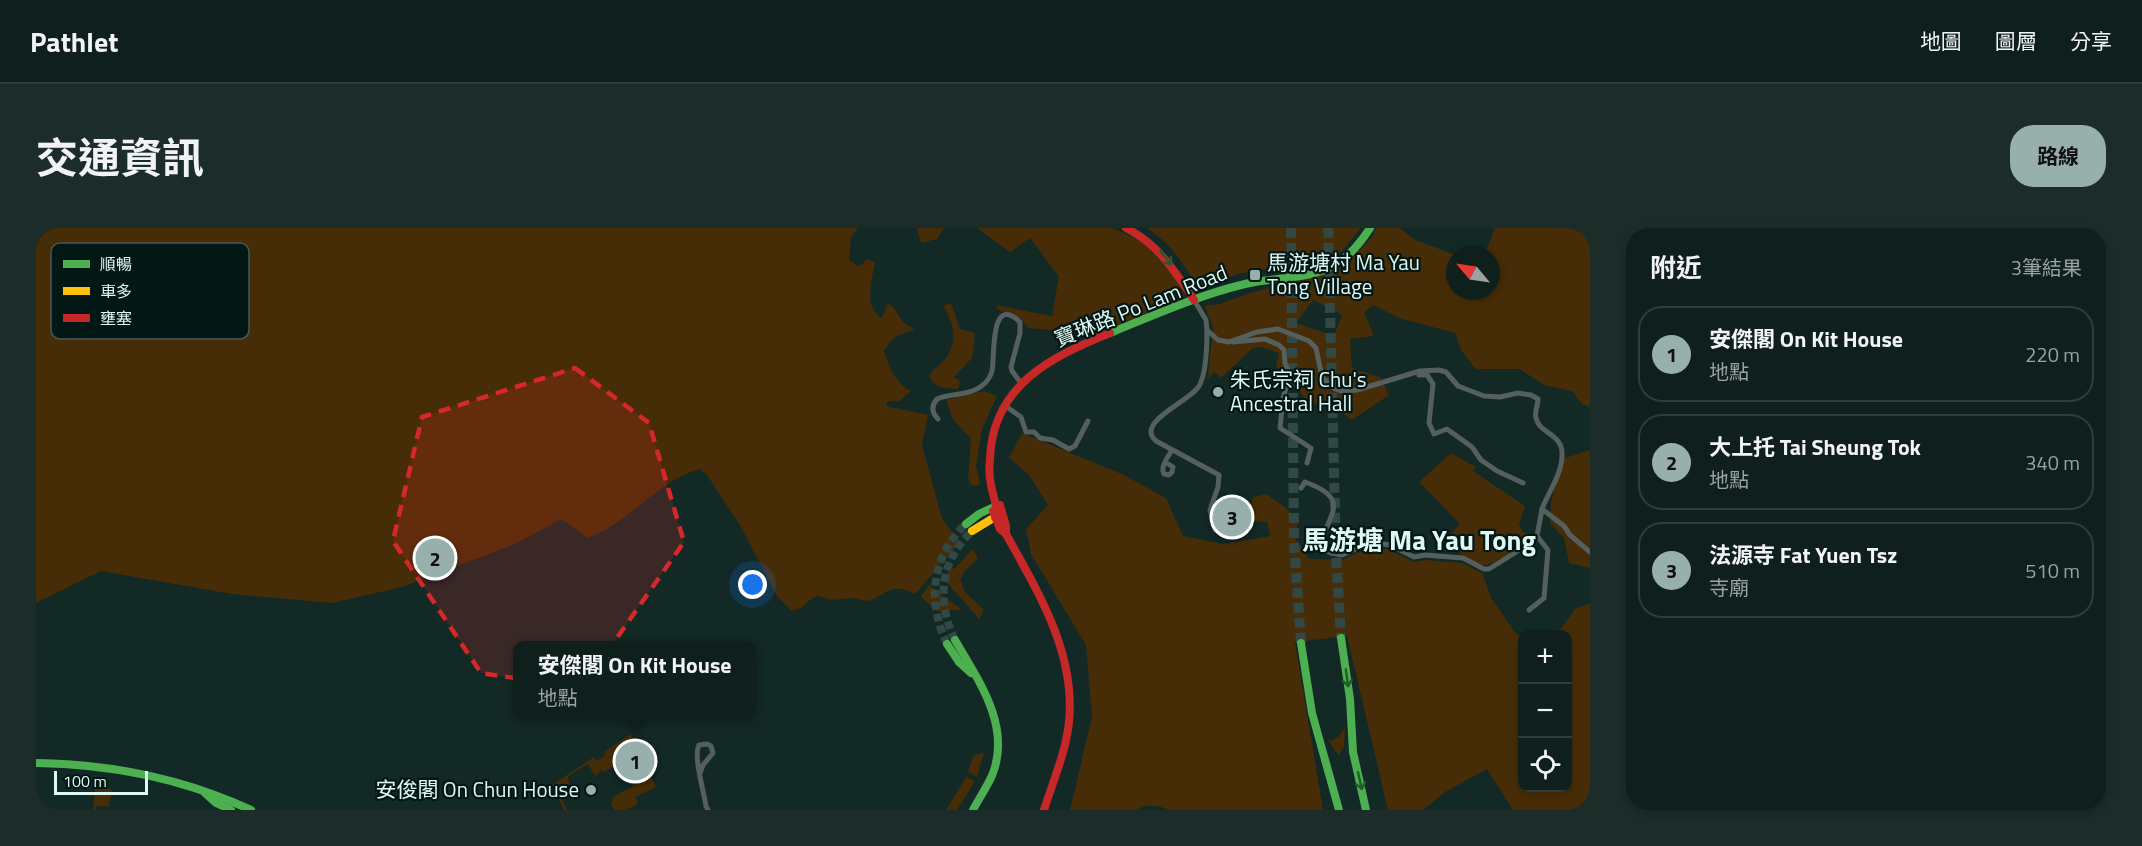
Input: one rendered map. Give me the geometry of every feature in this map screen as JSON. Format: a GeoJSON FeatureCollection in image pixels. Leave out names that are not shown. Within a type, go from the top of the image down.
{"type":"FeatureCollection","features":[{"type":"Feature","properties":{"kind":"main road"},"geometry":{"type":"LineString","coordinates":[[1126,228],[1146,238],[1162,252],[1194,300]]}},
{"type":"Feature","properties":{"kind":"main road","name":"寶琳路 Po Lam Road"},"geometry":{"type":"LineString","coordinates":[[996,506],[991,482],[992,438],[1004,405],[1021,383],[1042,367],[1068,353],[1194,300],[1249,283],[1318,272],[1332,267],[1344,260],[1370,228]]}},
{"type":"Feature","properties":{"kind":"main road"},"geometry":{"type":"LineString","coordinates":[[972,531],[991,518],[996,506]]}},
{"type":"Feature","properties":{"kind":"main road"},"geometry":{"type":"LineString","coordinates":[[966,524],[979,514],[996,506]]}},
{"type":"Feature","properties":{"kind":"main road"},"geometry":{"type":"LineString","coordinates":[[996,506],[1006,526],[1006,534]]}},
{"type":"Feature","properties":{"kind":"main road"},"geometry":{"type":"LineString","coordinates":[[991,518],[1006,534],[1031,579],[1060,641],[1070,686],[1067,734],[1044,810]]}},
{"type":"Feature","properties":{"kind":"main road"},"geometry":{"type":"LineString","coordinates":[[1341,638],[1350,699],[1353,752],[1366,810]]}},
{"type":"Feature","properties":{"kind":"main road"},"geometry":{"type":"LineString","coordinates":[[951,642],[959,662],[974,676],[993,711],[998,744],[993,773],[973,810]]}},
{"type":"Feature","properties":{"kind":"main road"},"geometry":{"type":"LineString","coordinates":[[1301,643],[1312,713],[1339,810]]}},
{"type":"Feature","properties":{"kind":"main road"},"geometry":{"type":"LineString","coordinates":[[36,763],[96,766],[131,771],[206,793],[216,803],[251,810]]}},
{"type":"Feature","properties":{"kind":"street"},"geometry":{"type":"LineString","coordinates":[[1194,300],[1206,320],[1208,330],[1203,376],[1199,388],[1151,426],[1150,435],[1172,450],[1219,475],[1218,487],[1209,510],[1215,530]]}},
{"type":"Feature","properties":{"kind":"street"},"geometry":{"type":"LineString","coordinates":[[938,419],[933,412],[934,402],[937,399],[972,391],[989,378],[993,362],[994,333],[998,322],[1006,316],[1011,316],[1020,322],[1020,333],[1011,367],[1021,383]]}},
{"type":"Feature","properties":{"kind":"street"},"geometry":{"type":"LineString","coordinates":[[1229,342],[1257,332],[1278,329],[1309,341],[1316,348],[1322,377],[1333,388],[1341,391],[1357,390],[1420,371],[1439,370],[1446,372],[1458,386],[1484,396],[1500,397],[1518,393],[1531,395],[1538,399],[1536,418],[1538,423],[1559,442],[1562,456],[1557,475],[1542,509],[1537,536],[1528,547],[1489,569],[1484,569],[1463,558],[1425,555],[1414,557],[1390,545],[1371,542],[1348,553],[1330,554],[1318,548],[1333,511],[1330,496],[1323,489],[1305,482],[1301,488]]}},
{"type":"Feature","properties":{"kind":"street"},"geometry":{"type":"LineString","coordinates":[[1208,330],[1218,340],[1239,343],[1266,339],[1273,341],[1284,350],[1285,363],[1290,375],[1283,398],[1280,428],[1311,448],[1307,464]]}},
{"type":"Feature","properties":{"kind":"street"},"geometry":{"type":"LineString","coordinates":[[1405,377],[1427,375],[1433,384],[1429,423],[1434,435],[1447,429],[1472,447],[1481,460],[1497,471],[1523,483]]}},
{"type":"Feature","properties":{"kind":"street"},"geometry":{"type":"LineString","coordinates":[[1004,405],[1021,417],[1026,432],[1034,432],[1040,438],[1053,440],[1069,449],[1075,446],[1088,421]]}},
{"type":"Feature","properties":{"kind":"street"},"geometry":{"type":"LineString","coordinates":[[1165,462],[1172,450]]}},
{"type":"Feature","properties":{"kind":"street"},"geometry":{"type":"LineString","coordinates":[[1542,509],[1564,526],[1570,535],[1590,552]]}},
{"type":"Feature","properties":{"kind":"street"},"geometry":{"type":"LineString","coordinates":[[1529,610],[1544,598],[1548,550],[1537,536]]}},
{"type":"Feature","properties":{"kind":"street"},"geometry":{"type":"LineString","coordinates":[[700,773],[702,765],[713,753],[710,745],[701,744],[697,747],[696,754],[707,809]]}},
{"type":"Feature","properties":{"kind":"street"},"geometry":{"type":"LineString","coordinates":[[696,754],[702,760],[707,760]]}},
{"type":"Feature","properties":{"kind":"highlighted area"},"geometry":{"type":"Polygon","coordinates":[[[575,368],[649,423],[684,542],[582,688],[481,673],[393,541],[422,417],[575,368]]]}},
{"type":"Feature","properties":{"kind":"shaded area"},"geometry":{"type":"Polygon","coordinates":[[[36,228],[858,228],[851,237],[849,260],[857,266],[863,264],[866,259],[875,262],[870,293],[872,307],[882,318],[888,303],[905,324],[916,330],[897,336],[884,351],[897,379],[911,391],[899,401],[888,401],[886,406],[928,415],[922,445],[942,519],[960,542],[915,594],[904,589],[893,589],[869,601],[851,598],[833,600],[817,596],[801,608],[791,611],[777,596],[741,527],[707,475],[699,469],[668,484],[604,531],[588,538],[561,519],[515,544],[402,587],[332,603],[232,594],[101,571],[36,603],[36,228]]]}},
{"type":"Feature","properties":{"kind":"shaded area"},"geometry":{"type":"Polygon","coordinates":[[[917,228],[944,228],[937,239],[921,243],[917,228]]]}},
{"type":"Feature","properties":{"kind":"shaded area"},"geometry":{"type":"Polygon","coordinates":[[[977,228],[1112,228],[1135,238],[1148,247],[1172,273],[1185,297],[1097,334],[1028,328],[1021,318],[997,309],[996,305],[1052,316],[1059,277],[1030,238],[1010,252],[977,228]]]}},
{"type":"Feature","properties":{"kind":"shaded area"},"geometry":{"type":"Polygon","coordinates":[[[1147,228],[1361,228],[1341,252],[1319,260],[1238,274],[1199,287],[1171,248],[1147,228]]]}},
{"type":"Feature","properties":{"kind":"shaded area"},"geometry":{"type":"Polygon","coordinates":[[[1376,228],[1400,228],[1415,240],[1446,251],[1446,300],[1500,300],[1500,246],[1488,246],[1495,229],[1492,228],[1590,228],[1590,407],[1582,404],[1572,391],[1544,385],[1520,369],[1476,369],[1461,350],[1455,333],[1399,318],[1373,305],[1364,312],[1374,336],[1350,339],[1352,368],[1380,377],[1389,395],[1352,420],[1332,405],[1307,403],[1295,382],[1276,366],[1279,353],[1261,347],[1253,348],[1221,378],[1215,372],[1206,380],[1213,327],[1205,306],[1220,304],[1250,293],[1342,269],[1373,236],[1376,228]],[[1313,300],[1296,323],[1334,336],[1342,315],[1313,300]]]}},
{"type":"Feature","properties":{"kind":"shaded area"},"geometry":{"type":"Polygon","coordinates":[[[951,303],[960,329],[975,333],[972,358],[954,377],[960,381],[958,389],[937,386],[929,376],[945,359],[952,346],[952,326],[943,306],[951,303]]]}},
{"type":"Feature","properties":{"kind":"shaded area"},"geometry":{"type":"Polygon","coordinates":[[[984,391],[997,396],[982,429],[976,465],[980,484],[977,486],[971,485],[968,478],[971,439],[953,419],[946,400],[984,391]]]}},
{"type":"Feature","properties":{"kind":"shaded area"},"geometry":{"type":"Polygon","coordinates":[[[1022,433],[1124,475],[1166,498],[1183,536],[1223,544],[1270,536],[1267,522],[1248,521],[1253,497],[1266,494],[1285,507],[1298,521],[1295,538],[1309,559],[1342,560],[1371,547],[1389,550],[1414,562],[1425,560],[1463,563],[1483,574],[1490,596],[1518,635],[1518,792],[1572,792],[1572,630],[1558,630],[1576,608],[1590,603],[1590,810],[1511,810],[1512,808],[1487,769],[1445,792],[1423,810],[1388,810],[1347,636],[1295,642],[1323,810],[1169,810],[1152,806],[1136,810],[1070,810],[1092,717],[1086,645],[1031,554],[1026,529],[1048,505],[1029,475],[1009,458],[1022,433]]]}},
{"type":"Feature","properties":{"kind":"shaded area"},"geometry":{"type":"Polygon","coordinates":[[[1590,450],[1590,568],[1569,563],[1564,538],[1550,523],[1551,503],[1562,459],[1590,450]]]}},
{"type":"Feature","properties":{"kind":"shaded area"},"geometry":{"type":"Polygon","coordinates":[[[1451,453],[1476,467],[1473,471],[1525,506],[1519,524],[1523,532],[1532,535],[1516,549],[1490,564],[1476,562],[1450,544],[1447,538],[1460,524],[1419,482],[1451,453]]]}},
{"type":"Feature","properties":{"kind":"shaded area"},"geometry":{"type":"Polygon","coordinates":[[[973,549],[978,558],[965,571],[960,580],[965,592],[984,610],[979,619],[945,580],[948,571],[955,568],[973,549]]]}},
{"type":"Feature","properties":{"kind":"shaded area"},"geometry":{"type":"Polygon","coordinates":[[[929,585],[962,610],[935,611],[921,596],[929,585]]]}},
{"type":"Feature","properties":{"kind":"shaded area"},"geometry":{"type":"Polygon","coordinates":[[[1345,727],[1344,747],[1339,755],[1327,738],[1332,741],[1338,738],[1345,727]]]}},
{"type":"Feature","properties":{"kind":"shaded area"},"geometry":{"type":"Polygon","coordinates":[[[631,734],[634,741],[631,743],[633,746],[617,753],[613,758],[616,766],[603,772],[600,769],[599,774],[595,776],[588,764],[568,776],[570,787],[560,790],[559,793],[567,810],[564,810],[552,785],[594,757],[596,761],[605,756],[604,752],[631,734]]]}},
{"type":"Feature","properties":{"kind":"shaded area"},"geometry":{"type":"Polygon","coordinates":[[[984,753],[977,777],[968,772],[974,755],[984,753]]]}},
{"type":"Feature","properties":{"kind":"shaded area"},"geometry":{"type":"Polygon","coordinates":[[[645,772],[650,775],[656,787],[635,797],[638,804],[626,810],[614,810],[611,804],[613,797],[632,787],[640,775],[645,772]]]}},
{"type":"Feature","properties":{"kind":"shaded area"},"geometry":{"type":"Polygon","coordinates":[[[966,777],[975,781],[957,810],[946,810],[966,777]]]}},
{"type":"Feature","properties":{"kind":"shaded area"},"geometry":{"type":"Polygon","coordinates":[[[95,786],[112,790],[109,807],[97,806],[96,810],[93,810],[95,786]]]}},
{"type":"Feature","properties":{"kind":"tunnel"},"geometry":{"type":"LineString","coordinates":[[1291,228],[1294,541],[1301,643]]}},
{"type":"Feature","properties":{"kind":"tunnel"},"geometry":{"type":"LineString","coordinates":[[1328,228],[1336,552],[1341,638]]}},
{"type":"Feature","properties":{"kind":"tunnel"},"geometry":{"type":"LineString","coordinates":[[947,644],[937,612],[936,581],[945,551],[966,524]]}},
{"type":"Feature","properties":{"kind":"tunnel"},"geometry":{"type":"LineString","coordinates":[[955,640],[945,611],[944,582],[953,555],[972,531]]}},
{"type":"Feature","properties":{"kind":"traffic: fast"},"geometry":{"type":"LineString","coordinates":[[1110,333],[1177,306],[1228,289],[1325,270],[1350,253],[1370,228]]}},
{"type":"Feature","properties":{"kind":"traffic: fast"},"geometry":{"type":"LineString","coordinates":[[966,524],[979,514],[998,505]]}},
{"type":"Feature","properties":{"kind":"traffic: fast"},"geometry":{"type":"LineString","coordinates":[[1341,638],[1350,699],[1353,752],[1366,810]]}},
{"type":"Feature","properties":{"kind":"traffic: fast"},"geometry":{"type":"LineString","coordinates":[[955,640],[982,687],[995,720],[998,738],[993,773],[973,810]]}},
{"type":"Feature","properties":{"kind":"traffic: fast"},"geometry":{"type":"LineString","coordinates":[[1301,643],[1312,713],[1339,810]]}},
{"type":"Feature","properties":{"kind":"traffic: fast"},"geometry":{"type":"LineString","coordinates":[[947,644],[959,662],[971,673]]}},
{"type":"Feature","properties":{"kind":"traffic: fast"},"geometry":{"type":"LineString","coordinates":[[36,763],[91,766],[146,775],[200,790],[251,810]]}},
{"type":"Feature","properties":{"kind":"traffic: fast"},"geometry":{"type":"LineString","coordinates":[[205,793],[216,803],[231,810]]}},
{"type":"Feature","properties":{"kind":"traffic: slow"},"geometry":{"type":"LineString","coordinates":[[972,531],[995,517]]}},
{"type":"Feature","properties":{"kind":"traffic: jam"},"geometry":{"type":"LineString","coordinates":[[1126,228],[1157,250],[1194,300]]}},
{"type":"Feature","properties":{"kind":"traffic: jam"},"geometry":{"type":"LineString","coordinates":[[995,517],[996,505],[990,482],[989,465],[994,433],[1002,411],[1029,377],[1067,352],[1110,333]]}},
{"type":"Feature","properties":{"kind":"traffic: jam"},"geometry":{"type":"LineString","coordinates":[[1000,505],[1006,534]]}},
{"type":"Feature","properties":{"kind":"traffic: jam"},"geometry":{"type":"LineString","coordinates":[[993,511],[1000,529],[1006,534],[1042,601],[1061,647],[1067,672],[1070,696],[1069,722],[1062,755],[1044,810]]}},
{"type":"Feature","properties":{"kind":"place","name":"馬游塘村 Ma Yau Tong Village"},"geometry":{"type":"Point","coordinates":[1255,275]}},
{"type":"Feature","properties":{"kind":"place","name":"朱氏宗祠 Chu's Ancestral Hall"},"geometry":{"type":"Point","coordinates":[1218,392]}},
{"type":"Feature","properties":{"kind":"place","name":"法源寺 Fat Yuen Tsz"},"geometry":{"type":"Point","coordinates":[1232,517]}},
{"type":"Feature","properties":{"kind":"place","name":"大上托 Tai Sheung Tok"},"geometry":{"type":"Point","coordinates":[435,558]}},
{"type":"Feature","properties":{"kind":"place","name":"安傑閣 On Kit House"},"geometry":{"type":"Point","coordinates":[635,761]}},
{"type":"Feature","properties":{"kind":"place","name":"安俊閣 On Chun House"},"geometry":{"type":"Point","coordinates":[591,790]}},
{"type":"Feature","properties":{"kind":"district","name":"馬游塘 Ma Yau Tong"},"geometry":{"type":"Point","coordinates":[1419,541]}}]}
